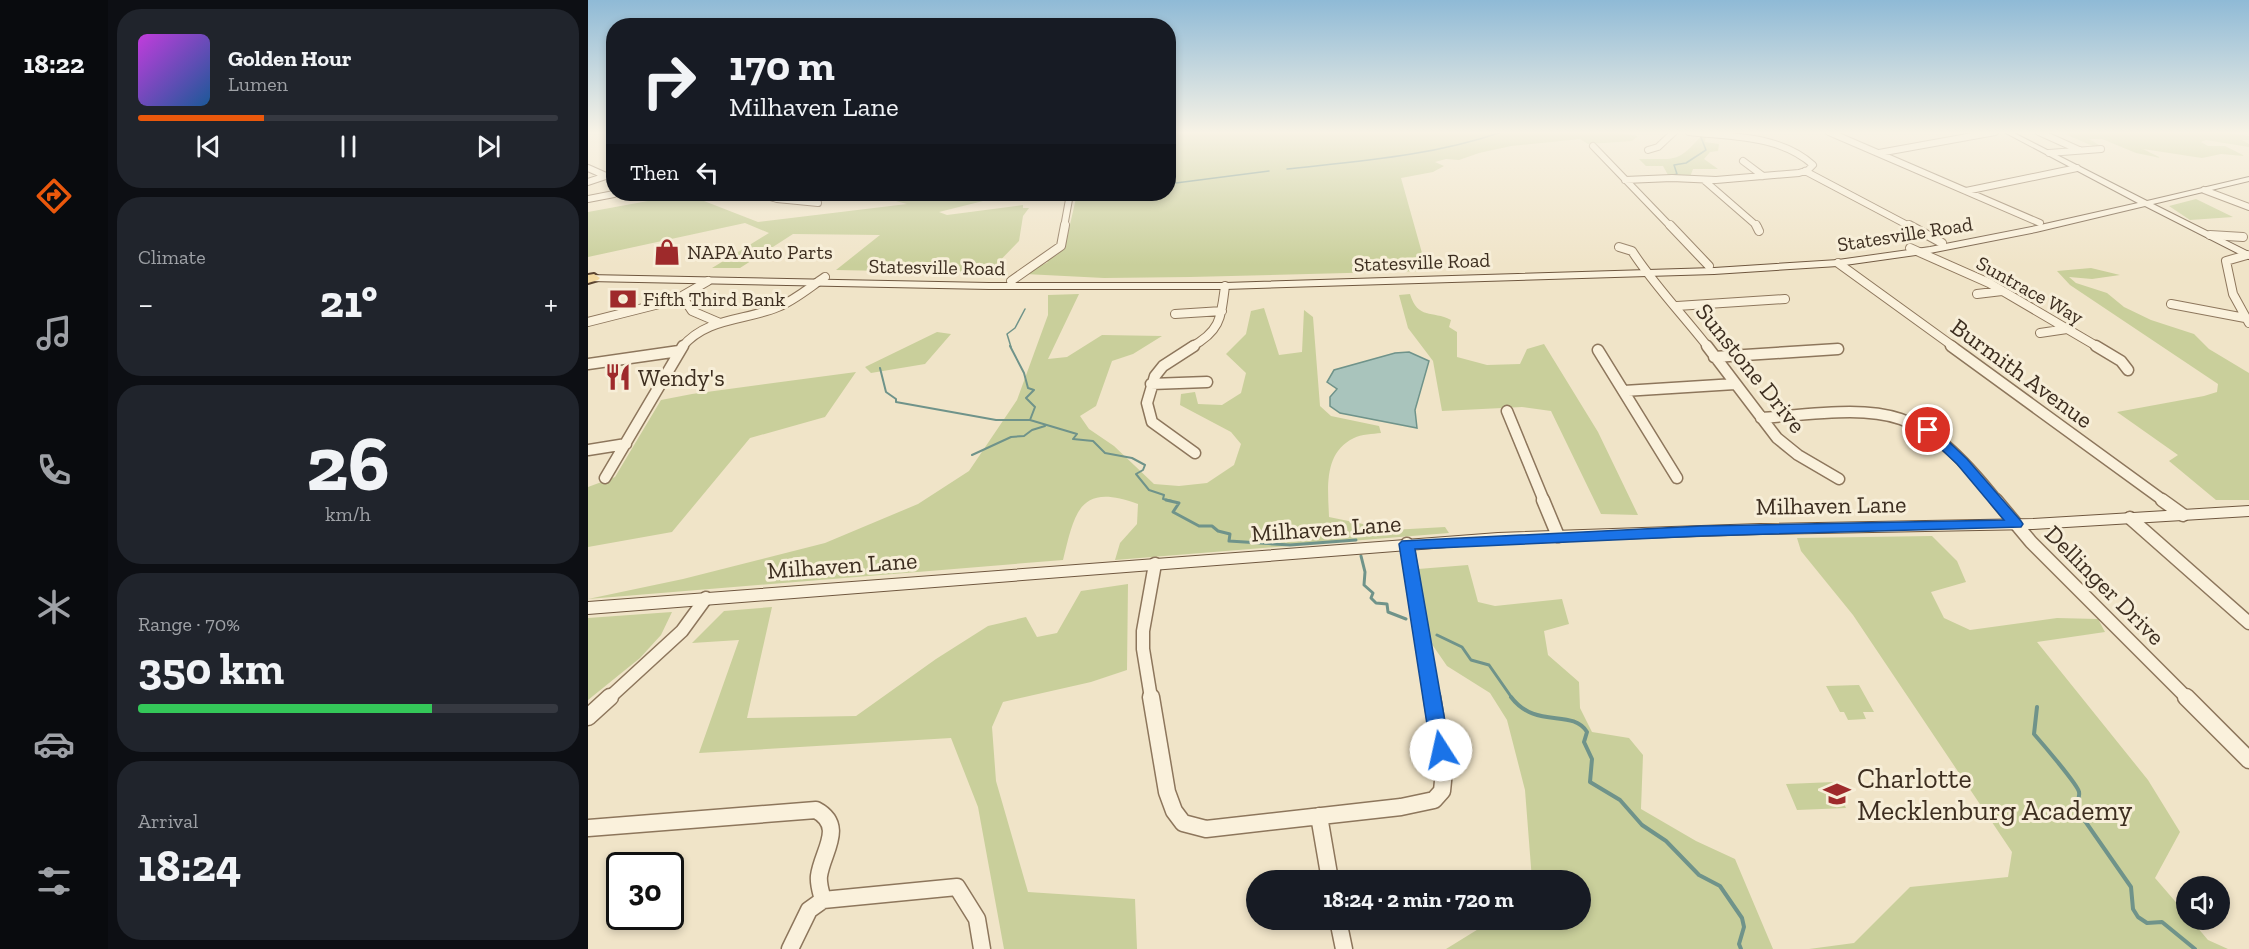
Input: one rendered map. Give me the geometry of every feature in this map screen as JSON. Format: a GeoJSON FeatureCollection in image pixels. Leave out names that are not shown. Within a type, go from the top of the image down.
{"type":"FeatureCollection","features":[{"type":"Feature","properties":{"kind":"main road"},"geometry":{"type":"LineString","coordinates":[[2094,176],[2248,255]]}},
{"type":"Feature","properties":{"kind":"main road","name":"Statesville Road"},"geometry":{"type":"LineString","coordinates":[[589,277],[816,283],[1226,286],[1838,263],[1984,240],[2244,176]]}},
{"type":"Feature","properties":{"kind":"main road","name":"Statesville Road"},"geometry":{"type":"LineString","coordinates":[[589,277],[825,277],[1011,281],[1234,280],[1645,271],[1914,250],[2249,179]]}},
{"type":"Feature","properties":{"kind":"main road","name":"Milhaven Lane"},"geometry":{"type":"LineString","coordinates":[[588,608],[1407,544],[1558,536],[2015,524],[2249,511]]}},
{"type":"Feature","properties":{"kind":"street"},"geometry":{"type":"LineString","coordinates":[[588,182],[605,176]]}},
{"type":"Feature","properties":{"kind":"street"},"geometry":{"type":"LineString","coordinates":[[1622,176],[1709,266]]}},
{"type":"Feature","properties":{"kind":"street"},"geometry":{"type":"LineString","coordinates":[[1625,180],[1672,178],[1706,181],[1760,176]]}},
{"type":"Feature","properties":{"kind":"street"},"geometry":{"type":"LineString","coordinates":[[1815,176],[1942,243]]}},
{"type":"Feature","properties":{"kind":"street"},"geometry":{"type":"LineString","coordinates":[[1931,176],[2040,223]]}},
{"type":"Feature","properties":{"kind":"street"},"geometry":{"type":"LineString","coordinates":[[1966,191],[2038,176]]}},
{"type":"Feature","properties":{"kind":"street"},"geometry":{"type":"LineString","coordinates":[[1706,181],[1708,186],[1758,226],[1759,231]]}},
{"type":"Feature","properties":{"kind":"street"},"geometry":{"type":"LineString","coordinates":[[2204,190],[2249,207]]}},
{"type":"Feature","properties":{"kind":"street"},"geometry":{"type":"LineString","coordinates":[[588,199],[606,196]]}},
{"type":"Feature","properties":{"kind":"street"},"geometry":{"type":"LineString","coordinates":[[806,201],[818,203]]}},
{"type":"Feature","properties":{"kind":"street"},"geometry":{"type":"LineString","coordinates":[[1011,281],[1061,246],[1069,201]]}},
{"type":"Feature","properties":{"kind":"street"},"geometry":{"type":"LineString","coordinates":[[2210,235],[2242,237]]}},
{"type":"Feature","properties":{"kind":"street","name":"Sunstone Drive"},"geometry":{"type":"LineString","coordinates":[[1619,247],[1632,251],[1661,293],[1677,306],[1761,418],[1788,447],[1839,479]]}},
{"type":"Feature","properties":{"kind":"street","name":"Suntrace Way"},"geometry":{"type":"LineString","coordinates":[[1914,250],[2003,291],[2121,362],[2128,370]]}},
{"type":"Feature","properties":{"kind":"street"},"geometry":{"type":"LineString","coordinates":[[2247,320],[2229,280],[2226,261],[2248,255]]}},
{"type":"Feature","properties":{"kind":"street","name":"Burmith Avenue"},"geometry":{"type":"LineString","coordinates":[[1838,263],[2183,515]]}},
{"type":"Feature","properties":{"kind":"street"},"geometry":{"type":"LineString","coordinates":[[606,478],[679,351],[693,334],[721,323],[775,308],[795,298],[825,277]]}},
{"type":"Feature","properties":{"kind":"street"},"geometry":{"type":"LineString","coordinates":[[588,322],[682,296],[708,281]]}},
{"type":"Feature","properties":{"kind":"street"},"geometry":{"type":"LineString","coordinates":[[1195,453],[1152,422],[1146,406],[1155,373],[1167,360],[1199,341],[1215,328],[1222,311],[1226,286]]}},
{"type":"Feature","properties":{"kind":"street"},"geometry":{"type":"LineString","coordinates":[[1977,294],[2003,291]]}},
{"type":"Feature","properties":{"kind":"street"},"geometry":{"type":"LineString","coordinates":[[682,296],[692,311],[721,323]]}},
{"type":"Feature","properties":{"kind":"street"},"geometry":{"type":"LineString","coordinates":[[1677,306],[1785,299]]}},
{"type":"Feature","properties":{"kind":"street"},"geometry":{"type":"LineString","coordinates":[[2171,304],[2247,320]]}},
{"type":"Feature","properties":{"kind":"street"},"geometry":{"type":"LineString","coordinates":[[1175,314],[1222,311]]}},
{"type":"Feature","properties":{"kind":"street"},"geometry":{"type":"LineString","coordinates":[[2040,333],[2067,329]]}},
{"type":"Feature","properties":{"kind":"street"},"geometry":{"type":"LineString","coordinates":[[1714,357],[1838,349]]}},
{"type":"Feature","properties":{"kind":"street"},"geometry":{"type":"LineString","coordinates":[[1598,350],[1677,478]]}},
{"type":"Feature","properties":{"kind":"street"},"geometry":{"type":"LineString","coordinates":[[588,364],[679,351]]}},
{"type":"Feature","properties":{"kind":"street"},"geometry":{"type":"LineString","coordinates":[[1151,384],[1207,382]]}},
{"type":"Feature","properties":{"kind":"street"},"geometry":{"type":"LineString","coordinates":[[1624,391],[1735,384]]}},
{"type":"Feature","properties":{"kind":"street"},"geometry":{"type":"LineString","coordinates":[[1507,411],[1558,536]]}},
{"type":"Feature","properties":{"kind":"street","name":"Dellinger Drive"},"geometry":{"type":"LineString","coordinates":[[1761,418],[1868,411],[1908,420],[1928,430],[1974,475],[2015,524],[2249,760]]}},
{"type":"Feature","properties":{"kind":"street"},"geometry":{"type":"LineString","coordinates":[[588,450],[626,444]]}},
{"type":"Feature","properties":{"kind":"street"},"geometry":{"type":"LineString","coordinates":[[2130,518],[2249,623]]}},
{"type":"Feature","properties":{"kind":"street"},"geometry":{"type":"LineString","coordinates":[[1155,564],[1143,631],[1143,649],[1167,792],[1173,810],[1179,820],[1187,826],[1217,829],[1420,804],[1439,799],[1443,793],[1444,771],[1407,544]]}},
{"type":"Feature","properties":{"kind":"street"},"geometry":{"type":"LineString","coordinates":[[588,717],[682,631],[705,598]]}},
{"type":"Feature","properties":{"kind":"street"},"geometry":{"type":"LineString","coordinates":[[588,828],[816,810],[828,816],[831,825],[829,843],[819,875],[823,900]]}},
{"type":"Feature","properties":{"kind":"street"},"geometry":{"type":"LineString","coordinates":[[1319,816],[1328,870]]}},
{"type":"Feature","properties":{"kind":"street"},"geometry":{"type":"LineString","coordinates":[[790,949],[809,910],[823,900],[957,887],[977,919],[982,949]]}},
{"type":"Feature","properties":{"kind":"street"},"geometry":{"type":"LineString","coordinates":[[1340,930],[1344,949]]}},
{"type":"Feature","properties":{"kind":"green space"},"geometry":{"type":"Polygon","coordinates":[[[1176,176],[1410,176],[1401,178],[1422,253],[1421,261],[1424,271],[1104,278],[1025,274],[1048,262],[1046,261],[1057,255],[1065,246],[1075,201],[1176,201],[1176,176]]]}},
{"type":"Feature","properties":{"kind":"green space"},"geometry":{"type":"Polygon","coordinates":[[[2196,199],[2233,217],[2190,220],[2169,206],[2196,199]]]}},
{"type":"Feature","properties":{"kind":"green space"},"geometry":{"type":"Polygon","coordinates":[[[648,201],[704,201],[758,222],[907,204],[896,201],[983,201],[939,212],[947,215],[1023,205],[1023,208],[1029,208],[1023,216],[1019,241],[988,273],[836,270],[880,235],[793,234],[740,268],[712,268],[769,233],[745,223],[588,257],[588,212],[648,201]]]}},
{"type":"Feature","properties":{"kind":"green space"},"geometry":{"type":"Polygon","coordinates":[[[2091,268],[2120,275],[2092,279],[2069,277],[2076,283],[2107,293],[2124,307],[2151,320],[2194,334],[2209,349],[2249,373],[2249,500],[2216,500],[2169,461],[2178,455],[2117,412],[2204,396],[2217,392],[2218,384],[2070,285],[2057,271],[2091,268]]]}},
{"type":"Feature","properties":{"kind":"green space"},"geometry":{"type":"Polygon","coordinates":[[[1079,294],[1048,359],[1067,357],[1102,335],[1162,336],[1133,354],[1112,361],[1096,406],[1080,416],[1089,429],[1114,446],[1154,484],[1179,486],[1207,483],[1234,465],[1241,444],[1231,432],[1180,405],[1181,394],[1195,392],[1198,404],[1222,405],[1241,393],[1246,373],[1226,354],[1246,334],[1251,311],[1264,308],[1279,355],[1302,352],[1304,310],[1313,317],[1320,406],[1331,416],[1379,426],[1381,433],[1357,437],[1344,445],[1337,453],[1332,462],[1328,483],[1329,517],[1392,530],[1445,527],[1449,533],[1115,560],[1120,543],[1137,524],[1138,504],[1118,498],[1103,497],[1092,499],[1076,515],[1063,560],[588,599],[683,579],[825,543],[918,504],[969,471],[1017,400],[1048,315],[1048,295],[1079,294]]]}},
{"type":"Feature","properties":{"kind":"green space"},"geometry":{"type":"Polygon","coordinates":[[[1410,294],[1413,302],[1421,311],[1451,320],[1449,327],[1457,332],[1457,357],[1487,365],[1520,364],[1527,349],[1544,344],[1598,432],[1638,515],[1601,514],[1551,411],[1522,407],[1442,411],[1433,361],[1408,328],[1399,295],[1410,294]]]}},
{"type":"Feature","properties":{"kind":"green space"},"geometry":{"type":"Polygon","coordinates":[[[937,332],[951,334],[925,364],[871,373],[865,367],[937,332]]]}},
{"type":"Feature","properties":{"kind":"green space"},"geometry":{"type":"Polygon","coordinates":[[[856,372],[825,417],[750,438],[672,532],[588,547],[588,487],[615,477],[661,400],[856,372]]]}},
{"type":"Feature","properties":{"kind":"green space"},"geometry":{"type":"Polygon","coordinates":[[[1932,536],[1957,561],[1966,582],[1931,592],[1944,618],[1970,630],[2057,618],[2098,619],[2105,632],[2037,642],[2148,780],[2180,832],[2155,878],[2176,902],[2176,930],[2200,930],[2208,940],[2228,949],[1809,949],[1854,943],[1910,887],[2008,877],[2012,852],[1853,615],[1801,551],[1797,538],[1932,536]]]}},
{"type":"Feature","properties":{"kind":"green space"},"geometry":{"type":"Polygon","coordinates":[[[1468,565],[1478,602],[1495,606],[1562,599],[1569,624],[1544,631],[1548,655],[1579,682],[1580,708],[1592,732],[1629,738],[1643,755],[1641,809],[1696,841],[1735,859],[1773,949],[1446,949],[1477,930],[1591,930],[1591,870],[1531,870],[1525,790],[1507,720],[1490,693],[1447,666],[1429,640],[1418,569],[1468,565]]]}},
{"type":"Feature","properties":{"kind":"green space"},"geometry":{"type":"Polygon","coordinates":[[[1128,584],[1127,670],[1091,682],[1003,702],[992,727],[996,781],[1028,892],[1135,899],[1137,949],[1004,949],[978,807],[951,738],[699,753],[739,640],[692,643],[724,611],[772,607],[747,718],[856,716],[936,659],[988,626],[1026,617],[1037,637],[1057,633],[1081,591],[1128,584]]]}},
{"type":"Feature","properties":{"kind":"green space"},"geometry":{"type":"Polygon","coordinates":[[[672,612],[661,635],[640,658],[588,700],[588,618],[672,612]]]}},
{"type":"Feature","properties":{"kind":"green space"},"geometry":{"type":"Polygon","coordinates":[[[1859,685],[1874,712],[1863,712],[1866,719],[1848,720],[1844,712],[1840,712],[1826,686],[1859,685]]]}},
{"type":"Feature","properties":{"kind":"green space"},"geometry":{"type":"Polygon","coordinates":[[[1834,782],[1846,808],[1797,810],[1786,784],[1834,782]]]}},
{"type":"Feature","properties":{"kind":"water"},"geometry":{"type":"Polygon","coordinates":[[[1409,352],[1429,361],[1415,410],[1417,428],[1340,413],[1330,406],[1330,397],[1337,389],[1327,382],[1334,370],[1395,353],[1409,352]]]}},
{"type":"Feature","properties":{"kind":"waterway"},"geometry":{"type":"LineString","coordinates":[[1176,183],[1228,176]]}},
{"type":"Feature","properties":{"kind":"waterway"},"geometry":{"type":"LineString","coordinates":[[1011,347],[1007,334],[1015,328],[1025,309]]}},
{"type":"Feature","properties":{"kind":"waterway"},"geometry":{"type":"LineString","coordinates":[[1010,346],[1024,373],[1028,388],[1034,390],[1026,398],[1035,407],[1030,420]]}},
{"type":"Feature","properties":{"kind":"waterway"},"geometry":{"type":"LineString","coordinates":[[880,368],[886,392],[896,399],[896,402],[996,420],[1030,420]]}},
{"type":"Feature","properties":{"kind":"waterway"},"geometry":{"type":"LineString","coordinates":[[1030,420],[1077,434],[1073,439],[1093,441],[1105,453],[1132,458],[1145,465],[1143,470],[1136,474],[1149,490],[1164,495],[1163,499],[1172,501]]}},
{"type":"Feature","properties":{"kind":"waterway"},"geometry":{"type":"LineString","coordinates":[[972,455],[1011,437],[1024,436],[1032,430],[1045,426]]}},
{"type":"Feature","properties":{"kind":"waterway"},"geometry":{"type":"LineString","coordinates":[[1166,500],[1179,503],[1173,512],[1199,526],[1212,526],[1218,531],[1230,534],[1229,541],[1290,545],[1356,540]]}},
{"type":"Feature","properties":{"kind":"waterway"},"geometry":{"type":"LineString","coordinates":[[1361,556],[1365,572],[1364,585],[1373,593],[1371,598],[1376,603],[1387,604],[1388,612],[1406,619]]}},
{"type":"Feature","properties":{"kind":"waterway"},"geometry":{"type":"LineString","coordinates":[[1437,635],[1462,647],[1471,660],[1489,665],[1512,698]]}},
{"type":"Feature","properties":{"kind":"waterway"},"geometry":{"type":"LineString","coordinates":[[1512,698],[1531,713],[1572,721],[1587,732],[1584,742],[1592,759],[1590,782],[1620,800],[1642,825],[1666,841],[1699,875],[1720,886],[1742,918],[1744,927],[1739,944],[1741,949]]}},
{"type":"Feature","properties":{"kind":"waterway"},"geometry":{"type":"LineString","coordinates":[[2037,707],[2034,734],[2077,788],[2078,811],[2131,887],[2133,909],[2138,917],[2147,923],[2162,922],[2195,949]]}},
{"type":"Feature","properties":{"kind":"place","name":"NAPA Auto Parts"},"geometry":{"type":"Point","coordinates":[667,252]}},
{"type":"Feature","properties":{"kind":"place","name":"Fifth Third Bank"},"geometry":{"type":"Point","coordinates":[623,299]}},
{"type":"Feature","properties":{"kind":"place","name":"Wendy's"},"geometry":{"type":"Point","coordinates":[618,377]}},
{"type":"Feature","properties":{"kind":"place","name":"Charlotte Mecklenburg Academy"},"geometry":{"type":"Point","coordinates":[1837,794]}},
{"type":"Feature","properties":{"kind":"route"},"geometry":{"type":"LineString","coordinates":[[1441,750],[1407,544],[1498,538],[1702,531],[2015,524],[1962,462],[1928,430]]}}]}
